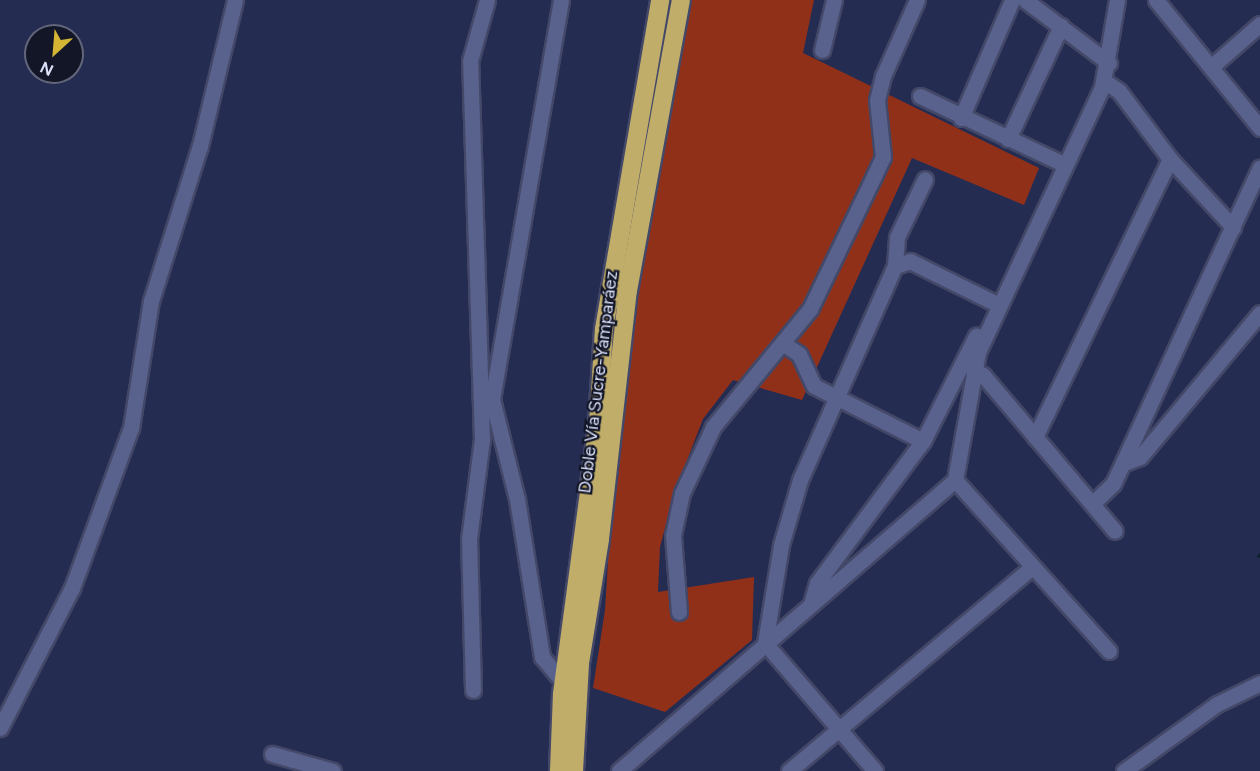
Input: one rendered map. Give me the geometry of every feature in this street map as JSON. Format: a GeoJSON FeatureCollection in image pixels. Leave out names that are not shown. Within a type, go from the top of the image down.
{"type":"FeatureCollection","features":[{"type":"Feature","properties":{"kind":"highway","name":"Doble Vía Sucre-Yamparáez"},"geometry":{"type":"LineString","coordinates":[[574,771],[571,690],[613,259],[660,0]]}},
{"type":"Feature","properties":{"kind":"highway","name":"Doble Vía Sucre-Yamparáez"},"geometry":{"type":"LineString","coordinates":[[559,771],[628,291],[681,0]]}},
{"type":"Feature","properties":{"kind":"street"},"geometry":{"type":"LineString","coordinates":[[0,728],[72,588],[131,428],[151,301],[200,146],[235,0]]}},
{"type":"Feature","properties":{"kind":"street"},"geometry":{"type":"LineString","coordinates":[[487,0],[470,61],[486,411],[517,499],[542,657],[571,690]]}},
{"type":"Feature","properties":{"kind":"street"},"geometry":{"type":"LineString","coordinates":[[473,690],[468,558],[486,411],[561,0]]}},
{"type":"Feature","properties":{"kind":"street"},"geometry":{"type":"LineString","coordinates":[[822,50],[834,0]]}},
{"type":"Feature","properties":{"kind":"street"},"geometry":{"type":"LineString","coordinates":[[679,612],[673,536],[682,493],[713,427],[784,344],[810,309],[883,157],[877,100],[917,0]]}},
{"type":"Feature","properties":{"kind":"street"},"geometry":{"type":"LineString","coordinates":[[961,118],[1012,0]]}},
{"type":"Feature","properties":{"kind":"street"},"geometry":{"type":"LineString","coordinates":[[1025,0],[1109,63]]}},
{"type":"Feature","properties":{"kind":"street"},"geometry":{"type":"LineString","coordinates":[[619,771],[954,480],[973,370],[997,309],[1104,81],[1109,63],[1117,0]]}},
{"type":"Feature","properties":{"kind":"street"},"geometry":{"type":"LineString","coordinates":[[1156,0],[1260,128]]}},
{"type":"Feature","properties":{"kind":"street"},"geometry":{"type":"LineString","coordinates":[[1210,67],[1260,24]]}},
{"type":"Feature","properties":{"kind":"street"},"geometry":{"type":"LineString","coordinates":[[1008,139],[1061,26]]}},
{"type":"Feature","properties":{"kind":"street"},"geometry":{"type":"LineString","coordinates":[[1104,81],[1119,91],[1170,159],[1233,227]]}},
{"type":"Feature","properties":{"kind":"street"},"geometry":{"type":"LineString","coordinates":[[920,96],[961,118],[1065,165]]}},
{"type":"Feature","properties":{"kind":"street"},"geometry":{"type":"LineString","coordinates":[[1035,437],[1170,159]]}},
{"type":"Feature","properties":{"kind":"street"},"geometry":{"type":"LineString","coordinates":[[1092,504],[1113,484],[1124,463],[1260,168]]}},
{"type":"Feature","properties":{"kind":"street"},"geometry":{"type":"LineString","coordinates":[[765,643],[784,534],[800,480],[894,266],[897,237],[925,179]]}},
{"type":"Feature","properties":{"kind":"street"},"geometry":{"type":"LineString","coordinates":[[894,266],[910,261],[997,309]]}},
{"type":"Feature","properties":{"kind":"street"},"geometry":{"type":"LineString","coordinates":[[811,604],[817,583],[923,441],[973,339],[997,309]]}},
{"type":"Feature","properties":{"kind":"street"},"geometry":{"type":"LineString","coordinates":[[1124,463],[1140,457],[1260,313]]}},
{"type":"Feature","properties":{"kind":"street"},"geometry":{"type":"LineString","coordinates":[[784,344],[799,354],[814,386],[923,441]]}},
{"type":"Feature","properties":{"kind":"street"},"geometry":{"type":"LineString","coordinates":[[973,370],[983,375],[1115,531]]}},
{"type":"Feature","properties":{"kind":"street"},"geometry":{"type":"LineString","coordinates":[[954,480],[1109,651]]}},
{"type":"Feature","properties":{"kind":"street"},"geometry":{"type":"LineString","coordinates":[[789,771],[842,730],[1032,567]]}},
{"type":"Feature","properties":{"kind":"street"},"geometry":{"type":"LineString","coordinates":[[765,643],[875,771]]}},
{"type":"Feature","properties":{"kind":"street"},"geometry":{"type":"LineString","coordinates":[[1124,771],[1217,704],[1260,683]]}},
{"type":"Feature","properties":{"kind":"street"},"geometry":{"type":"LineString","coordinates":[[272,754],[333,771]]}},
{"type":"Feature","properties":{"kind":"shaded area"},"geometry":{"type":"Polygon","coordinates":[[[678,0],[814,0],[803,53],[1039,168],[1024,205],[912,158],[802,400],[733,380],[703,419],[674,494],[660,547],[658,592],[754,577],[752,640],[665,712],[593,688],[605,610],[617,413],[678,0]]]}}]}
